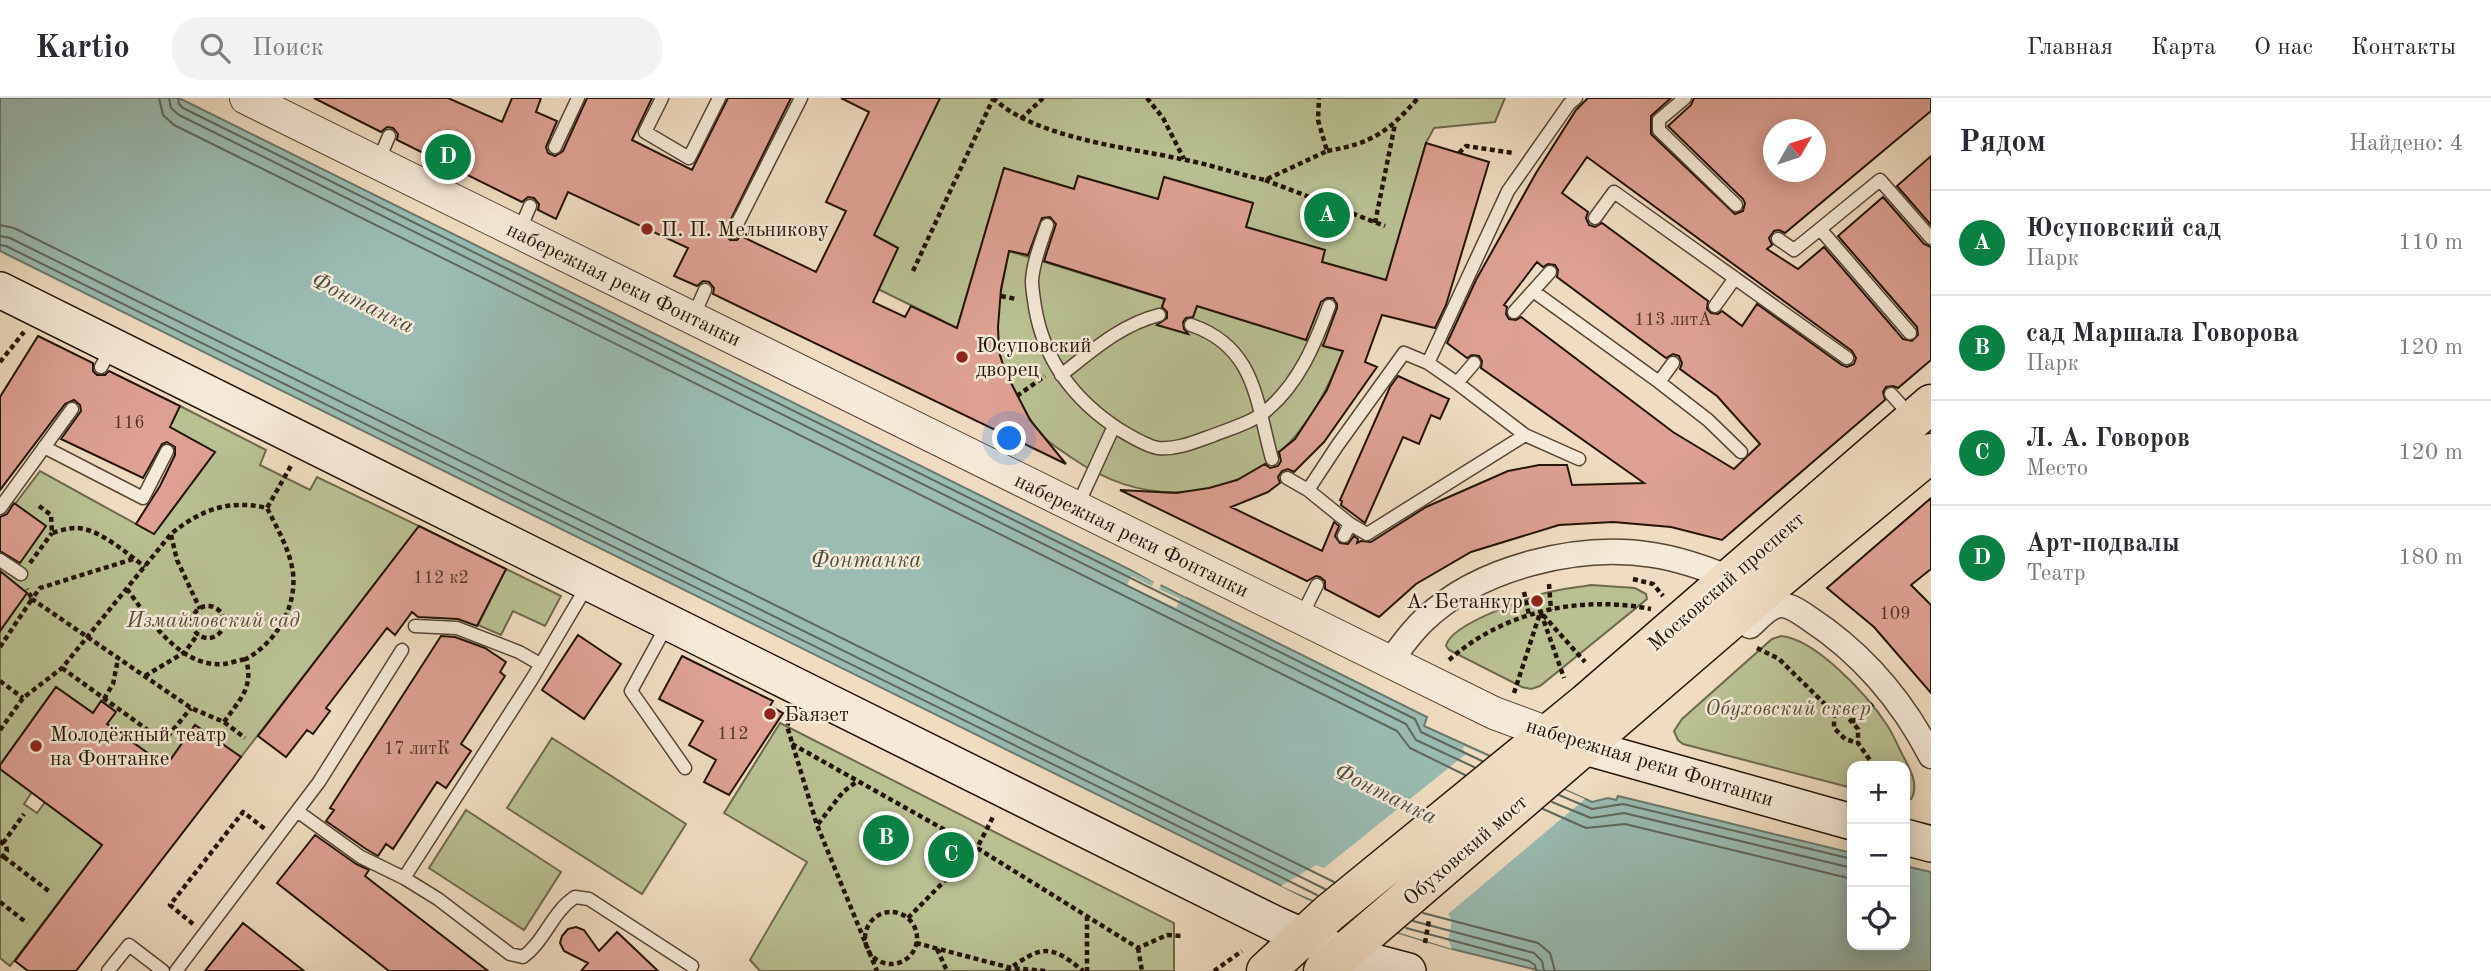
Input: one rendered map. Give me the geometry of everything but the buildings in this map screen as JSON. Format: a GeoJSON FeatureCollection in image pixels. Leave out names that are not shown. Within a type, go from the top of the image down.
{"type":"FeatureCollection","features":[{"type":"Feature","properties":{"kind":"main road"},"geometry":{"type":"LineString","coordinates":[[0,290],[107,356],[1317,925],[1333,963],[1408,971]]}},
{"type":"Feature","properties":{"kind":"main road","name":"Московский проспект"},"geometry":{"type":"LineString","coordinates":[[1520,757],[1730,578],[1912,406]]}},
{"type":"Feature","properties":{"kind":"main road","name":"Московский проспект"},"geometry":{"type":"LineString","coordinates":[[1556,771],[1763,592],[1931,453]]}},
{"type":"Feature","properties":{"kind":"main road","name":"набережная реки Фонтанки"},"geometry":{"type":"LineString","coordinates":[[1585,747],[1847,821]]}},
{"type":"Feature","properties":{"kind":"main road","name":"Обуховский мост"},"geometry":{"type":"LineString","coordinates":[[1317,925],[1520,757]]}},
{"type":"Feature","properties":{"kind":"main road","name":"Обуховский мост"},"geometry":{"type":"LineString","coordinates":[[1333,963],[1556,771]]}},
{"type":"Feature","properties":{"kind":"main road"},"geometry":{"type":"LineString","coordinates":[[1910,838],[1931,844]]}},
{"type":"Feature","properties":{"kind":"main road"},"geometry":{"type":"LineString","coordinates":[[1259,958],[1317,925]]}},
{"type":"Feature","properties":{"kind":"street","name":"набережная реки Фонтанки"},"geometry":{"type":"LineString","coordinates":[[246,98],[383,149],[699,304],[1077,507],[1494,713],[1585,747]]}},
{"type":"Feature","properties":{"kind":"street"},"geometry":{"type":"LineString","coordinates":[[1390,662],[1406,639],[1444,604],[1491,577],[1546,560],[1615,551],[1651,554],[1680,560],[1730,578]]}},
{"type":"Feature","properties":{"kind":"street"},"geometry":{"type":"LineString","coordinates":[[1650,690],[1711,659],[1774,606],[1780,605],[1795,609],[1826,630],[1869,667],[1907,713],[1931,756]]}},
{"type":"Feature","properties":{"kind":"lane"},"geometry":{"type":"LineString","coordinates":[[555,147],[578,98]]}},
{"type":"Feature","properties":{"kind":"lane"},"geometry":{"type":"LineString","coordinates":[[662,98],[645,132],[689,158],[719,98]]}},
{"type":"Feature","properties":{"kind":"lane"},"geometry":{"type":"LineString","coordinates":[[733,232],[801,98]]}},
{"type":"Feature","properties":{"kind":"lane"},"geometry":{"type":"LineString","coordinates":[[1428,363],[1507,191],[1576,98]]}},
{"type":"Feature","properties":{"kind":"lane"},"geometry":{"type":"LineString","coordinates":[[1685,98],[1659,120],[1659,130],[1736,205]]}},
{"type":"Feature","properties":{"kind":"lane"},"geometry":{"type":"LineString","coordinates":[[1778,239],[1794,250],[1880,180],[1931,238]]}},
{"type":"Feature","properties":{"kind":"lane"},"geometry":{"type":"LineString","coordinates":[[1595,218],[1614,192],[1847,358]]}},
{"type":"Feature","properties":{"kind":"lane"},"geometry":{"type":"LineString","coordinates":[[1047,225],[1036,258],[1032,283],[1045,347],[1061,375],[1080,397],[1129,436],[1157,448],[1189,445],[1268,410],[1302,369],[1329,306]]}},
{"type":"Feature","properties":{"kind":"lane"},"geometry":{"type":"LineString","coordinates":[[1820,229],[1910,333]]}},
{"type":"Feature","properties":{"kind":"lane"},"geometry":{"type":"LineString","coordinates":[[1514,312],[1550,272]]}},
{"type":"Feature","properties":{"kind":"lane"},"geometry":{"type":"LineString","coordinates":[[1715,306],[1735,278]]}},
{"type":"Feature","properties":{"kind":"lane"},"geometry":{"type":"LineString","coordinates":[[1533,291],[1659,382],[1708,420],[1741,452]]}},
{"type":"Feature","properties":{"kind":"lane"},"geometry":{"type":"LineString","coordinates":[[1061,375],[1112,335],[1159,315]]}},
{"type":"Feature","properties":{"kind":"lane"},"geometry":{"type":"LineString","coordinates":[[1191,325],[1216,336],[1234,352],[1255,386],[1272,459]]}},
{"type":"Feature","properties":{"kind":"lane"},"geometry":{"type":"LineString","coordinates":[[1308,490],[1404,353],[1428,363],[1525,435],[1579,459]]}},
{"type":"Feature","properties":{"kind":"lane"},"geometry":{"type":"LineString","coordinates":[[1457,383],[1474,363]]}},
{"type":"Feature","properties":{"kind":"lane"},"geometry":{"type":"LineString","coordinates":[[1659,382],[1673,363]]}},
{"type":"Feature","properties":{"kind":"lane"},"geometry":{"type":"LineString","coordinates":[[0,508],[72,409]]}},
{"type":"Feature","properties":{"kind":"lane"},"geometry":{"type":"LineString","coordinates":[[1077,507],[1114,426]]}},
{"type":"Feature","properties":{"kind":"lane"},"geometry":{"type":"LineString","coordinates":[[1287,478],[1308,490],[1347,530],[1367,534],[1525,435]]}},
{"type":"Feature","properties":{"kind":"lane"},"geometry":{"type":"LineString","coordinates":[[44,447],[143,498],[167,451]]}},
{"type":"Feature","properties":{"kind":"lane"},"geometry":{"type":"LineString","coordinates":[[0,560],[21,574]]}},
{"type":"Feature","properties":{"kind":"lane"},"geometry":{"type":"LineString","coordinates":[[404,878],[589,582]]}},
{"type":"Feature","properties":{"kind":"lane"},"geometry":{"type":"LineString","coordinates":[[1301,618],[1317,585]]}},
{"type":"Feature","properties":{"kind":"lane"},"geometry":{"type":"LineString","coordinates":[[668,621],[631,691],[685,768]]}},
{"type":"Feature","properties":{"kind":"lane"},"geometry":{"type":"LineString","coordinates":[[415,626],[457,628],[519,652],[540,664]]}},
{"type":"Feature","properties":{"kind":"lane"},"geometry":{"type":"LineString","coordinates":[[176,971],[319,782],[402,650]]}},
{"type":"Feature","properties":{"kind":"lane"},"geometry":{"type":"LineString","coordinates":[[297,811],[361,858],[404,878],[438,899],[510,954],[523,957],[534,949],[563,905],[576,897],[589,900],[692,966]]}},
{"type":"Feature","properties":{"kind":"lane"},"geometry":{"type":"LineString","coordinates":[[108,971],[129,945],[163,971]]}},
{"type":"Feature","properties":{"kind":"path"},"geometry":{"type":"LineString","coordinates":[[913,271],[993,98],[1020,119],[1111,146],[1184,159],[1265,180],[1385,226]]}},
{"type":"Feature","properties":{"kind":"path"},"geometry":{"type":"LineString","coordinates":[[1020,119],[1043,98]]}},
{"type":"Feature","properties":{"kind":"path"},"geometry":{"type":"LineString","coordinates":[[1147,98],[1163,118],[1184,159]]}},
{"type":"Feature","properties":{"kind":"path"},"geometry":{"type":"LineString","coordinates":[[1319,98],[1318,120],[1327,150]]}},
{"type":"Feature","properties":{"kind":"path"},"geometry":{"type":"LineString","coordinates":[[1265,180],[1327,150],[1349,147],[1375,138],[1395,124],[1419,98]]}},
{"type":"Feature","properties":{"kind":"path"},"geometry":{"type":"LineString","coordinates":[[1375,223],[1395,124]]}},
{"type":"Feature","properties":{"kind":"path"},"geometry":{"type":"LineString","coordinates":[[1459,153],[1465,146],[1532,156]]}},
{"type":"Feature","properties":{"kind":"path"},"geometry":{"type":"LineString","coordinates":[[0,362],[28,326]]}},
{"type":"Feature","properties":{"kind":"path"},"geometry":{"type":"LineString","coordinates":[[267,508],[294,460]]}},
{"type":"Feature","properties":{"kind":"path"},"geometry":{"type":"LineString","coordinates":[[0,730],[23,698],[62,668],[171,534],[191,517],[218,507],[248,503],[267,508],[282,537],[293,574],[289,608],[275,636],[261,650],[246,659],[223,664],[204,661],[185,652],[158,629],[127,589]]}},
{"type":"Feature","properties":{"kind":"path"},"geometry":{"type":"LineString","coordinates":[[38,506],[51,515],[52,533],[76,527],[115,545],[145,567]]}},
{"type":"Feature","properties":{"kind":"path"},"geometry":{"type":"LineString","coordinates":[[171,534],[177,560],[200,609]]}},
{"type":"Feature","properties":{"kind":"path"},"geometry":{"type":"LineString","coordinates":[[134,559],[40,588],[32,599],[191,708],[224,722],[245,738]]}},
{"type":"Feature","properties":{"kind":"path"},"geometry":{"type":"LineString","coordinates":[[1624,578],[1653,584],[1664,597]]}},
{"type":"Feature","properties":{"kind":"path"},"geometry":{"type":"LineString","coordinates":[[1529,615],[1523,592],[1560,582]]}},
{"type":"Feature","properties":{"kind":"path"},"geometry":{"type":"LineString","coordinates":[[1549,584],[1551,610]]}},
{"type":"Feature","properties":{"kind":"path"},"geometry":{"type":"LineString","coordinates":[[1449,660],[1482,635],[1529,615],[1602,603],[1651,609]]}},
{"type":"Feature","properties":{"kind":"path"},"geometry":{"type":"LineString","coordinates":[[214,607],[222,614],[224,623],[220,632],[212,637],[198,634],[192,621],[200,609],[214,607]]}},
{"type":"Feature","properties":{"kind":"path"},"geometry":{"type":"LineString","coordinates":[[1541,612],[1585,662]]}},
{"type":"Feature","properties":{"kind":"path"},"geometry":{"type":"LineString","coordinates":[[1541,612],[1564,678]]}},
{"type":"Feature","properties":{"kind":"path"},"geometry":{"type":"LineString","coordinates":[[1514,692],[1541,612]]}},
{"type":"Feature","properties":{"kind":"path"},"geometry":{"type":"LineString","coordinates":[[145,676],[185,652],[198,634]]}},
{"type":"Feature","properties":{"kind":"path"},"geometry":{"type":"LineString","coordinates":[[1754,646],[1779,659],[1834,713],[1846,715],[1858,729],[1858,743],[1871,761]]}},
{"type":"Feature","properties":{"kind":"path"},"geometry":{"type":"LineString","coordinates":[[104,698],[113,684],[118,659]]}},
{"type":"Feature","properties":{"kind":"path"},"geometry":{"type":"LineString","coordinates":[[224,722],[246,690],[250,674],[246,659]]}},
{"type":"Feature","properties":{"kind":"path"},"geometry":{"type":"LineString","coordinates":[[62,668],[156,736],[167,736],[191,708]]}},
{"type":"Feature","properties":{"kind":"path"},"geometry":{"type":"LineString","coordinates":[[0,681],[23,698]]}},
{"type":"Feature","properties":{"kind":"path"},"geometry":{"type":"LineString","coordinates":[[1853,722],[1877,702]]}},
{"type":"Feature","properties":{"kind":"path"},"geometry":{"type":"LineString","coordinates":[[796,707],[787,726],[792,744],[817,825],[877,971]]}},
{"type":"Feature","properties":{"kind":"path"},"geometry":{"type":"LineString","coordinates":[[1834,713],[1834,728],[1845,739],[1858,743]]}},
{"type":"Feature","properties":{"kind":"path"},"geometry":{"type":"LineString","coordinates":[[792,744],[977,848],[1138,948],[1142,971]]}},
{"type":"Feature","properties":{"kind":"path"},"geometry":{"type":"LineString","coordinates":[[817,825],[843,792],[856,782]]}},
{"type":"Feature","properties":{"kind":"path"},"geometry":{"type":"LineString","coordinates":[[908,918],[977,848],[997,808]]}},
{"type":"Feature","properties":{"kind":"path"},"geometry":{"type":"LineString","coordinates":[[205,933],[170,905],[243,812],[276,838]]}},
{"type":"Feature","properties":{"kind":"path"},"geometry":{"type":"LineString","coordinates":[[24,814],[1,842],[7,851],[2,858],[50,892]]}},
{"type":"Feature","properties":{"kind":"path"},"geometry":{"type":"LineString","coordinates":[[0,902],[27,923]]}},
{"type":"Feature","properties":{"kind":"path"},"geometry":{"type":"LineString","coordinates":[[896,912],[908,918],[915,929],[916,943],[910,955],[899,962],[886,963],[874,957],[866,946],[865,933],[871,921],[882,913],[896,912]]}},
{"type":"Feature","properties":{"kind":"path"},"geometry":{"type":"LineString","coordinates":[[1085,971],[1087,916]]}},
{"type":"Feature","properties":{"kind":"path"},"geometry":{"type":"LineString","coordinates":[[1138,948],[1167,935],[1181,936]]}},
{"type":"Feature","properties":{"kind":"path"},"geometry":{"type":"LineString","coordinates":[[916,943],[1008,969],[1046,971]]}},
{"type":"Feature","properties":{"kind":"path"},"geometry":{"type":"LineString","coordinates":[[936,948],[947,971]]}},
{"type":"Feature","properties":{"kind":"path"},"geometry":{"type":"LineString","coordinates":[[1008,969],[1039,950],[1067,958],[1085,971]]}},
{"type":"Feature","properties":{"kind":"path"},"geometry":{"type":"LineString","coordinates":[[1214,971],[1259,958]]}},
{"type":"Feature","properties":{"kind":"green space"},"geometry":{"type":"Polygon","coordinates":[[[940,98],[1505,98],[1495,122],[1434,128],[1426,143],[1386,280],[1322,262],[1324,250],[1246,227],[1253,203],[1165,177],[1158,199],[1078,176],[1074,189],[1004,168],[950,352],[943,321],[878,289],[898,248],[874,235],[940,98]]]}},
{"type":"Feature","properties":{"kind":"green space"},"geometry":{"type":"Polygon","coordinates":[[[1009,251],[1164,299],[1157,324],[1187,334],[1197,306],[1343,351],[1308,420],[1284,449],[1253,473],[1218,486],[1179,492],[1160,492],[1124,484],[1089,468],[1049,442],[1031,421],[1015,393],[1001,360],[997,339],[1000,301],[1009,251]]]}},
{"type":"Feature","properties":{"kind":"green space","name":"Измайловский сад"},"geometry":{"type":"Polygon","coordinates":[[[180,406],[266,450],[260,465],[310,490],[317,477],[419,526],[241,757],[195,725],[166,766],[107,724],[116,712],[102,701],[93,713],[56,687],[0,765],[0,631],[27,593],[0,573],[0,524],[40,471],[154,534],[215,452],[169,427],[180,406]]]}},
{"type":"Feature","properties":{"kind":"green space"},"geometry":{"type":"Polygon","coordinates":[[[506,569],[561,596],[545,626],[513,611],[501,635],[478,625],[506,569]]]}},
{"type":"Feature","properties":{"kind":"green space"},"geometry":{"type":"Polygon","coordinates":[[[1591,585],[1635,588],[1646,594],[1647,599],[1540,686],[1531,689],[1522,687],[1446,646],[1450,638],[1460,630],[1488,614],[1542,594],[1591,585]]]}},
{"type":"Feature","properties":{"kind":"green space","name":"Обуховский сквер"},"geometry":{"type":"Polygon","coordinates":[[[1781,636],[1795,639],[1810,647],[1840,671],[1878,713],[1906,761],[1847,761],[1847,787],[1683,744],[1678,740],[1674,731],[1682,719],[1772,639],[1781,636]]]}},
{"type":"Feature","properties":{"kind":"green space"},"geometry":{"type":"Polygon","coordinates":[[[780,723],[1174,923],[1174,971],[760,971],[750,960],[807,862],[724,813],[780,723]]]}},
{"type":"Feature","properties":{"kind":"green space"},"geometry":{"type":"Polygon","coordinates":[[[552,738],[686,824],[642,894],[507,808],[552,738]]]}},
{"type":"Feature","properties":{"kind":"green space"},"geometry":{"type":"Polygon","coordinates":[[[0,769],[32,792],[24,804],[37,813],[45,802],[102,845],[10,966],[0,958],[0,769]]]}},
{"type":"Feature","properties":{"kind":"green space","name":"Обуховский сквер"},"geometry":{"type":"Polygon","coordinates":[[[1910,770],[1914,782],[1910,799],[1910,770]]]}},
{"type":"Feature","properties":{"kind":"green space"},"geometry":{"type":"Polygon","coordinates":[[[466,810],[561,872],[524,930],[429,868],[466,810]]]}},
{"type":"Feature","properties":{"kind":"water","name":"Фонтанка"},"geometry":{"type":"Polygon","coordinates":[[[0,98],[179,98],[1427,717],[1424,726],[1592,802],[1608,798],[1616,800],[1618,796],[1847,852],[1847,950],[1910,950],[1910,867],[1931,872],[1931,971],[1541,971],[1452,949],[1376,926],[1306,898],[0,251],[0,98]]]}},
{"type":"Feature","properties":{"kind":"pier"},"geometry":{"type":"Polygon","coordinates":[[[1134,567],[1187,593],[1186,597],[1161,584],[1159,589],[1180,599],[1176,608],[1127,585],[1131,576],[1152,586],[1154,582],[1133,570],[1134,567]]]}},
{"type":"Feature","properties":{"kind":"pier"},"geometry":{"type":"Polygon","coordinates":[[[1464,746],[1585,799],[1448,914],[1452,921],[1448,940],[1452,949],[1358,920],[1281,886],[1316,865],[1324,868],[1466,754],[1464,746]]]}},
{"type":"Feature","properties":{"kind":"place","name":"Арт-подвалы"},"geometry":{"type":"Point","coordinates":[448,157]}},
{"type":"Feature","properties":{"kind":"place","name":"Юсуповский сад"},"geometry":{"type":"Point","coordinates":[1327,215]}},
{"type":"Feature","properties":{"kind":"place","name":"П. П. Мельникову"},"geometry":{"type":"Point","coordinates":[647,229]}},
{"type":"Feature","properties":{"kind":"place","name":"Юсуповский дворец"},"geometry":{"type":"Point","coordinates":[962,357]}},
{"type":"Feature","properties":{"kind":"place","name":"А. Бетанкур"},"geometry":{"type":"Point","coordinates":[1537,601]}},
{"type":"Feature","properties":{"kind":"place","name":"Баязет"},"geometry":{"type":"Point","coordinates":[770,714]}},
{"type":"Feature","properties":{"kind":"place","name":"Молодёжный театр на Фонтанке"},"geometry":{"type":"Point","coordinates":[36,746]}},
{"type":"Feature","properties":{"kind":"place","name":"сад Маршала Говорова"},"geometry":{"type":"Point","coordinates":[886,838]}},
{"type":"Feature","properties":{"kind":"place","name":"Л. А. Говоров"},"geometry":{"type":"Point","coordinates":[951,855]}}]}
